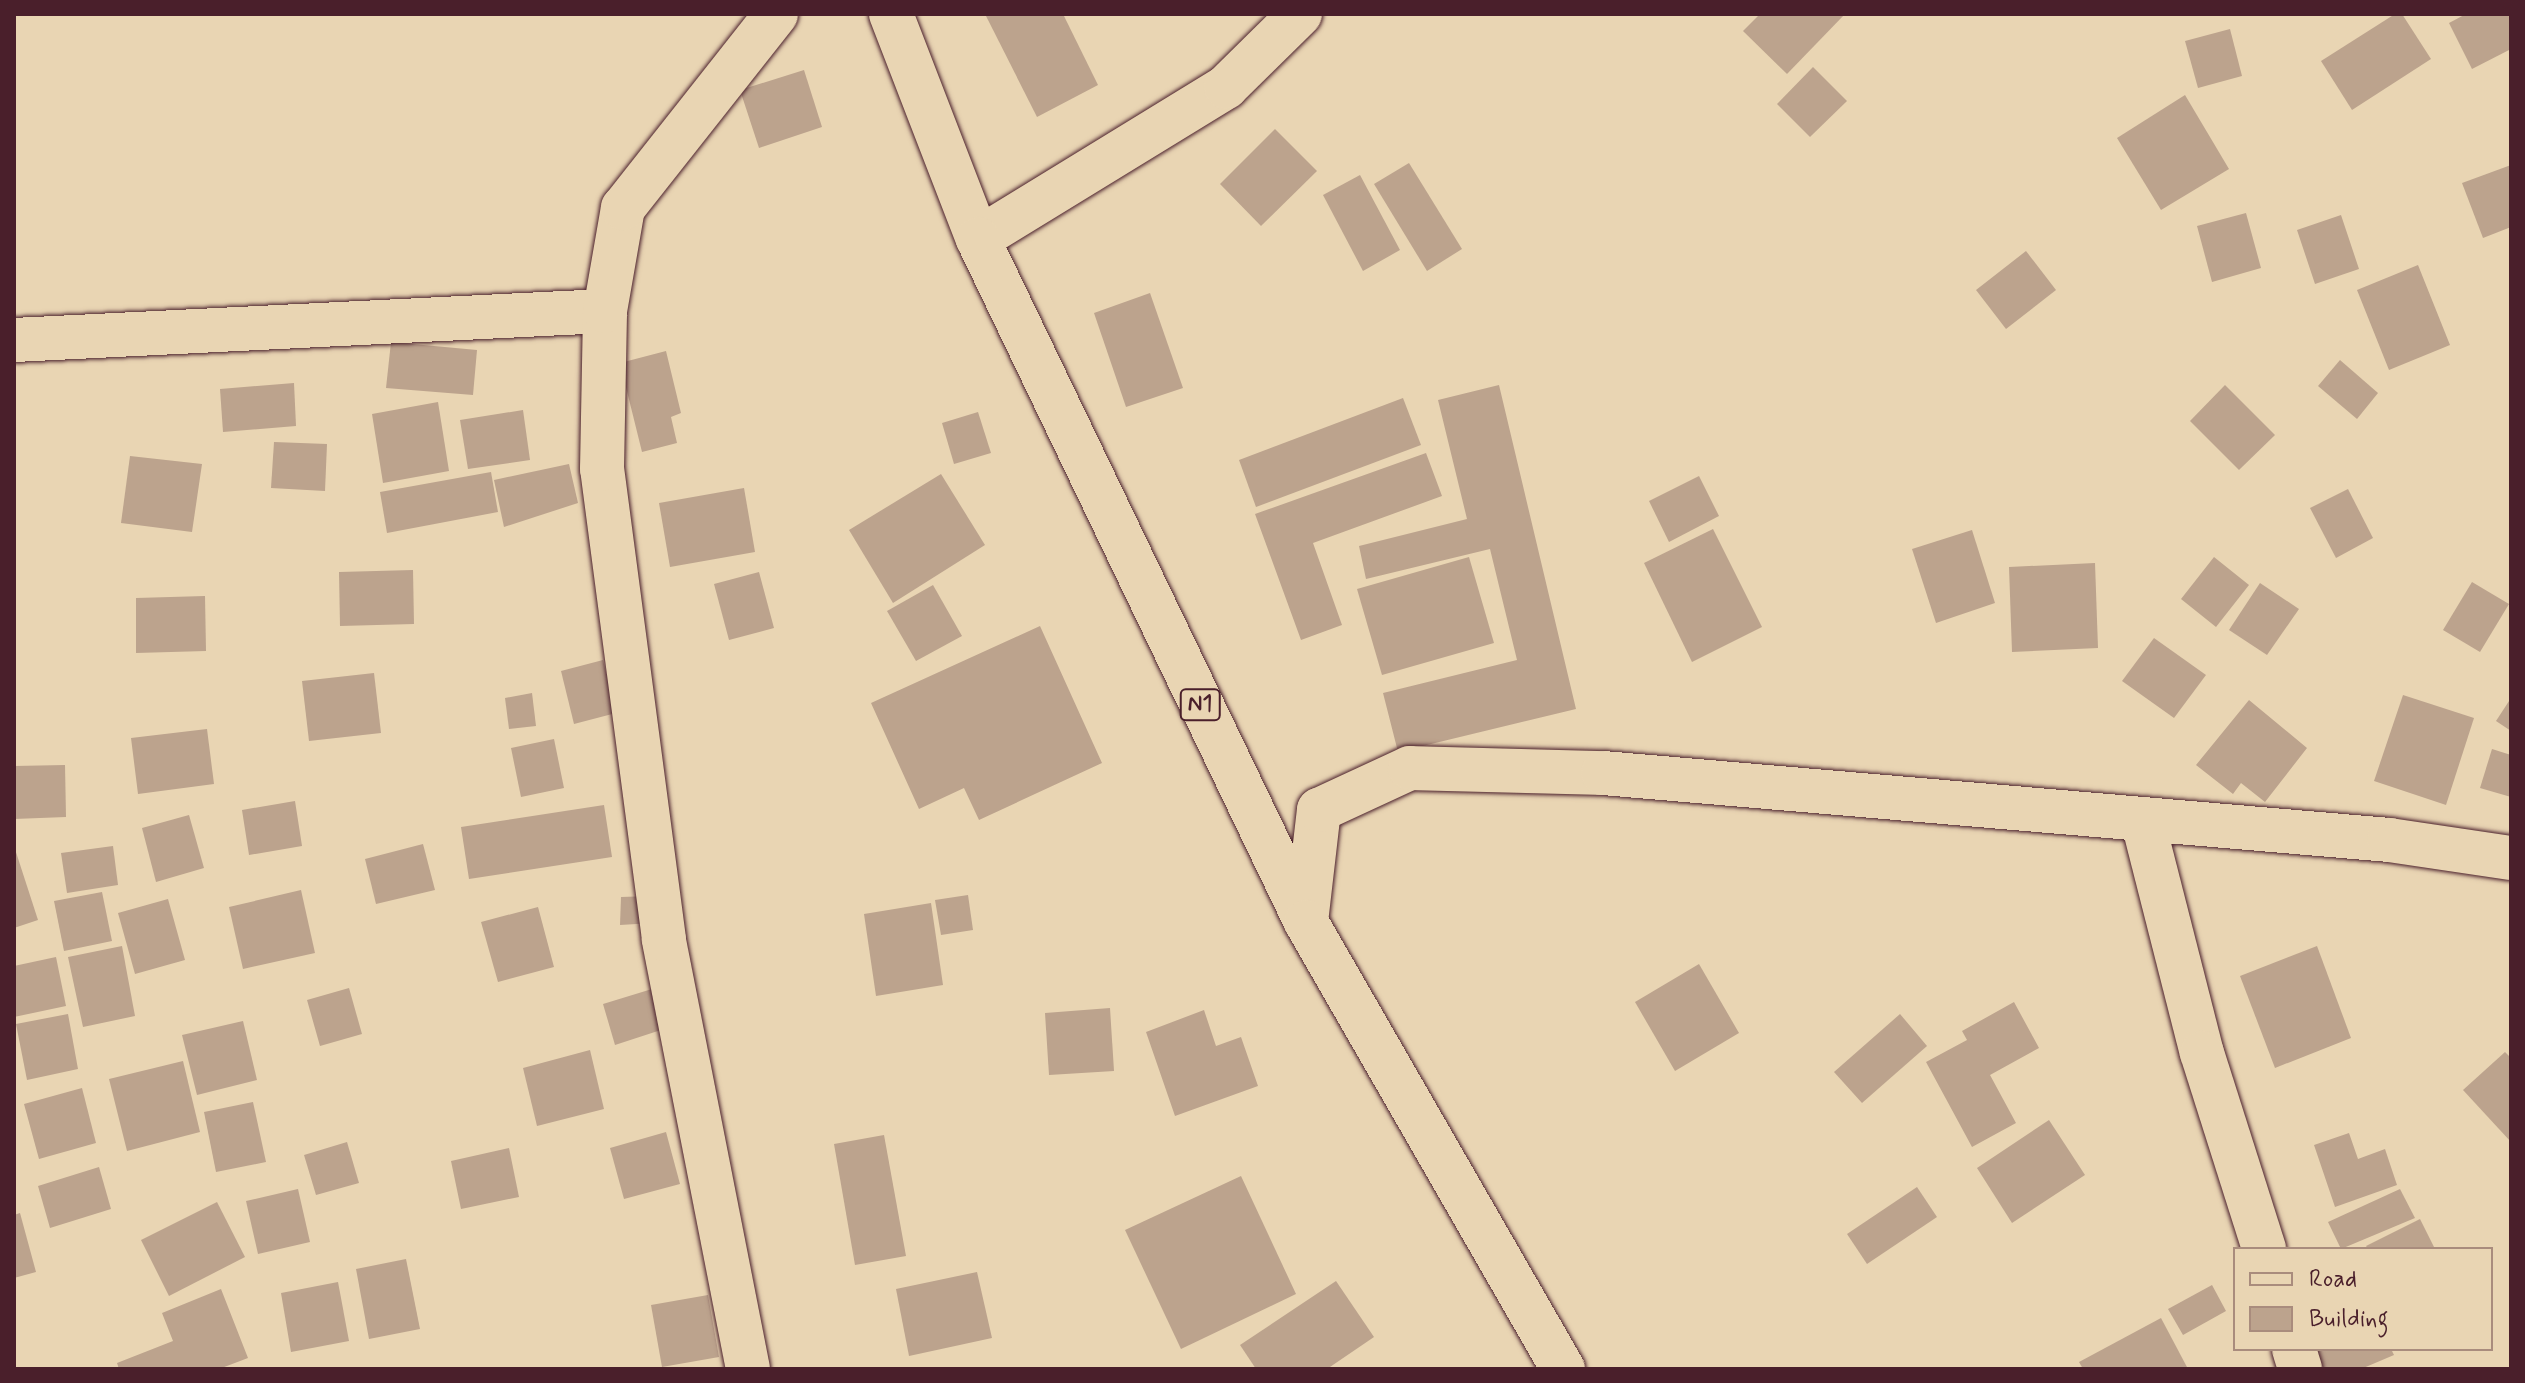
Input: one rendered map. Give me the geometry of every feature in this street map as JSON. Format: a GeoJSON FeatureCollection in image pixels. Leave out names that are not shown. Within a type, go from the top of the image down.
{"type":"FeatureCollection","features":[{"type":"Feature","properties":{"kind":"main road"},"geometry":{"type":"LineString","coordinates":[[748,1369],[661,923],[602,469],[605,311],[623,208],[776,14]]}},
{"type":"Feature","properties":{"kind":"main road","name":"N1"},"geometry":{"type":"LineString","coordinates":[[891,14],[978,239],[1306,922],[1563,1369]]}},
{"type":"Feature","properties":{"kind":"main road"},"geometry":{"type":"LineString","coordinates":[[978,239],[1226,87],[1300,14]]}},
{"type":"Feature","properties":{"kind":"main road"},"geometry":{"type":"LineString","coordinates":[[14,340],[605,311]]}},
{"type":"Feature","properties":{"kind":"main road"},"geometry":{"type":"LineString","coordinates":[[1306,922],[1319,810],[1410,768],[1603,773],[2511,858]]}},
{"type":"Feature","properties":{"kind":"main road"},"geometry":{"type":"LineString","coordinates":[[2143,822],[2202,1053],[2263,1247]]}},
{"type":"Feature","properties":{"kind":"building"},"geometry":{"type":"Polygon","coordinates":[[[985,14],[1063,14],[1098,85],[1037,117],[985,14]]]}},
{"type":"Feature","properties":{"kind":"building"},"geometry":{"type":"Polygon","coordinates":[[[1760,14],[1845,14],[1787,74],[1743,31],[1760,14]]]}},
{"type":"Feature","properties":{"kind":"building"},"geometry":{"type":"Polygon","coordinates":[[[2395,14],[2402,14],[2431,59],[2352,110],[2321,61],[2395,14]]]}},
{"type":"Feature","properties":{"kind":"building"},"geometry":{"type":"Polygon","coordinates":[[[2466,14],[2511,14],[2511,49],[2472,69],[2449,23],[2466,14]]]}},
{"type":"Feature","properties":{"kind":"building"},"geometry":{"type":"Polygon","coordinates":[[[2230,29],[2242,76],[2198,88],[2185,41],[2230,29]]]}},
{"type":"Feature","properties":{"kind":"building"},"geometry":{"type":"Polygon","coordinates":[[[1813,67],[1847,101],[1810,137],[1777,104],[1813,67]]]}},
{"type":"Feature","properties":{"kind":"building"},"geometry":{"type":"Polygon","coordinates":[[[804,70],[822,127],[759,148],[740,90],[804,70]]]}},
{"type":"Feature","properties":{"kind":"building"},"geometry":{"type":"Polygon","coordinates":[[[2185,95],[2229,169],[2161,210],[2117,138],[2185,95]]]}},
{"type":"Feature","properties":{"kind":"building"},"geometry":{"type":"Polygon","coordinates":[[[1275,129],[1317,171],[1261,226],[1220,184],[1275,129]]]}},
{"type":"Feature","properties":{"kind":"building"},"geometry":{"type":"Polygon","coordinates":[[[1409,163],[1462,249],[1427,271],[1374,184],[1409,163]]]}},
{"type":"Feature","properties":{"kind":"building"},"geometry":{"type":"Polygon","coordinates":[[[2511,165],[2511,227],[2483,238],[2462,183],[2511,165]]]}},
{"type":"Feature","properties":{"kind":"building"},"geometry":{"type":"Polygon","coordinates":[[[1360,175],[1400,250],[1363,271],[1323,195],[1360,175]]]}},
{"type":"Feature","properties":{"kind":"building"},"geometry":{"type":"Polygon","coordinates":[[[2246,213],[2261,268],[2212,282],[2197,226],[2246,213]]]}},
{"type":"Feature","properties":{"kind":"building"},"geometry":{"type":"Polygon","coordinates":[[[2341,215],[2359,269],[2315,284],[2297,230],[2341,215]]]}},
{"type":"Feature","properties":{"kind":"building"},"geometry":{"type":"Polygon","coordinates":[[[2026,251],[2056,290],[2006,329],[1976,290],[2026,251]]]}},
{"type":"Feature","properties":{"kind":"building"},"geometry":{"type":"Polygon","coordinates":[[[2418,265],[2450,345],[2389,370],[2357,290],[2418,265]]]}},
{"type":"Feature","properties":{"kind":"building"},"geometry":{"type":"Polygon","coordinates":[[[1150,293],[1183,388],[1126,407],[1094,313],[1150,293]]]}},
{"type":"Feature","properties":{"kind":"building"},"geometry":{"type":"Polygon","coordinates":[[[391,342],[477,350],[473,395],[386,388],[391,342]]]}},
{"type":"Feature","properties":{"kind":"building"},"geometry":{"type":"Polygon","coordinates":[[[666,351],[681,413],[671,417],[677,443],[642,452],[620,363],[666,351]]]}},
{"type":"Feature","properties":{"kind":"building"},"geometry":{"type":"Polygon","coordinates":[[[2340,360],[2378,393],[2357,419],[2318,386],[2340,360]]]}},
{"type":"Feature","properties":{"kind":"building"},"geometry":{"type":"Polygon","coordinates":[[[294,383],[296,426],[223,432],[220,389],[294,383]]]}},
{"type":"Feature","properties":{"kind":"building"},"geometry":{"type":"Polygon","coordinates":[[[1499,385],[1576,709],[1398,752],[1383,693],[1517,660],[1490,549],[1366,579],[1359,546],[1467,519],[1438,400],[1499,385]]]}},
{"type":"Feature","properties":{"kind":"building"},"geometry":{"type":"Polygon","coordinates":[[[2225,385],[2275,435],[2239,470],[2190,421],[2225,385]]]}},
{"type":"Feature","properties":{"kind":"building"},"geometry":{"type":"Polygon","coordinates":[[[1403,398],[1421,445],[1256,507],[1239,460],[1403,398]]]}},
{"type":"Feature","properties":{"kind":"building"},"geometry":{"type":"Polygon","coordinates":[[[438,402],[449,471],[383,483],[372,414],[438,402]]]}},
{"type":"Feature","properties":{"kind":"building"},"geometry":{"type":"Polygon","coordinates":[[[523,410],[530,460],[468,469],[460,420],[523,410]]]}},
{"type":"Feature","properties":{"kind":"building"},"geometry":{"type":"Polygon","coordinates":[[[978,412],[991,453],[954,464],[942,423],[978,412]]]}},
{"type":"Feature","properties":{"kind":"building"},"geometry":{"type":"Polygon","coordinates":[[[274,442],[327,444],[325,491],[271,488],[274,442]]]}},
{"type":"Feature","properties":{"kind":"building"},"geometry":{"type":"Polygon","coordinates":[[[1426,453],[1442,496],[1313,543],[1342,625],[1301,640],[1255,514],[1426,453]]]}},
{"type":"Feature","properties":{"kind":"building"},"geometry":{"type":"Polygon","coordinates":[[[130,456],[202,464],[192,532],[121,523],[130,456]]]}},
{"type":"Feature","properties":{"kind":"building"},"geometry":{"type":"Polygon","coordinates":[[[569,464],[578,503],[504,527],[494,480],[569,464]]]}},
{"type":"Feature","properties":{"kind":"building"},"geometry":{"type":"Polygon","coordinates":[[[491,472],[498,512],[387,533],[380,492],[491,472]]]}},
{"type":"Feature","properties":{"kind":"building"},"geometry":{"type":"Polygon","coordinates":[[[941,474],[985,545],[893,603],[849,530],[941,474]]]}},
{"type":"Feature","properties":{"kind":"building"},"geometry":{"type":"Polygon","coordinates":[[[1699,476],[1719,516],[1669,542],[1649,501],[1699,476]]]}},
{"type":"Feature","properties":{"kind":"building"},"geometry":{"type":"Polygon","coordinates":[[[744,488],[755,552],[670,567],[659,503],[744,488]]]}},
{"type":"Feature","properties":{"kind":"building"},"geometry":{"type":"Polygon","coordinates":[[[2348,489],[2373,538],[2336,558],[2310,508],[2348,489]]]}},
{"type":"Feature","properties":{"kind":"building"},"geometry":{"type":"Polygon","coordinates":[[[1713,529],[1762,627],[1692,662],[1644,563],[1713,529]]]}},
{"type":"Feature","properties":{"kind":"building"},"geometry":{"type":"Polygon","coordinates":[[[1972,530],[1995,603],[1936,623],[1912,549],[1972,530]]]}},
{"type":"Feature","properties":{"kind":"building"},"geometry":{"type":"Polygon","coordinates":[[[1469,557],[1494,643],[1382,675],[1357,589],[1469,557]]]}},
{"type":"Feature","properties":{"kind":"building"},"geometry":{"type":"Polygon","coordinates":[[[2214,557],[2249,585],[2216,627],[2181,599],[2214,557]]]}},
{"type":"Feature","properties":{"kind":"building"},"geometry":{"type":"Polygon","coordinates":[[[2095,563],[2098,648],[2012,652],[2009,567],[2095,563]]]}},
{"type":"Feature","properties":{"kind":"building"},"geometry":{"type":"Polygon","coordinates":[[[413,570],[414,624],[340,626],[339,572],[413,570]]]}},
{"type":"Feature","properties":{"kind":"building"},"geometry":{"type":"Polygon","coordinates":[[[759,572],[774,628],[729,640],[714,584],[759,572]]]}},
{"type":"Feature","properties":{"kind":"building"},"geometry":{"type":"Polygon","coordinates":[[[2472,582],[2509,604],[2480,652],[2443,630],[2472,582]]]}},
{"type":"Feature","properties":{"kind":"building"},"geometry":{"type":"Polygon","coordinates":[[[2260,583],[2299,609],[2267,655],[2229,630],[2260,583]]]}},
{"type":"Feature","properties":{"kind":"building"},"geometry":{"type":"Polygon","coordinates":[[[933,585],[962,636],[916,661],[887,611],[933,585]]]}},
{"type":"Feature","properties":{"kind":"building"},"geometry":{"type":"Polygon","coordinates":[[[205,596],[206,651],[136,653],[136,598],[205,596]]]}},
{"type":"Feature","properties":{"kind":"building"},"geometry":{"type":"Polygon","coordinates":[[[1040,626],[1102,763],[979,820],[964,788],[919,809],[871,703],[1040,626]]]}},
{"type":"Feature","properties":{"kind":"building"},"geometry":{"type":"Polygon","coordinates":[[[2154,638],[2206,675],[2174,718],[2122,681],[2154,638]]]}},
{"type":"Feature","properties":{"kind":"building"},"geometry":{"type":"Polygon","coordinates":[[[603,660],[616,713],[574,724],[561,671],[603,660]]]}},
{"type":"Feature","properties":{"kind":"building"},"geometry":{"type":"Polygon","coordinates":[[[374,673],[381,733],[309,741],[302,681],[374,673]]]}},
{"type":"Feature","properties":{"kind":"building"},"geometry":{"type":"Polygon","coordinates":[[[532,693],[536,726],[509,729],[505,698],[532,693]]]}},
{"type":"Feature","properties":{"kind":"building"},"geometry":{"type":"Polygon","coordinates":[[[2403,695],[2474,718],[2446,805],[2374,781],[2403,695]]]}},
{"type":"Feature","properties":{"kind":"building"},"geometry":{"type":"Polygon","coordinates":[[[2511,698],[2511,731],[2496,721],[2511,698]]]}},
{"type":"Feature","properties":{"kind":"building"},"geometry":{"type":"Polygon","coordinates":[[[2249,700],[2307,748],[2265,802],[2241,783],[2233,794],[2196,765],[2249,700]]]}},
{"type":"Feature","properties":{"kind":"building"},"geometry":{"type":"Polygon","coordinates":[[[207,729],[214,784],[138,794],[131,738],[207,729]]]}},
{"type":"Feature","properties":{"kind":"building"},"geometry":{"type":"Polygon","coordinates":[[[554,739],[564,788],[521,797],[511,748],[554,739]]]}},
{"type":"Feature","properties":{"kind":"building"},"geometry":{"type":"Polygon","coordinates":[[[2492,749],[2511,755],[2511,797],[2480,788],[2492,749]]]}},
{"type":"Feature","properties":{"kind":"building"},"geometry":{"type":"Polygon","coordinates":[[[65,765],[66,817],[14,819],[14,766],[65,765]]]}},
{"type":"Feature","properties":{"kind":"building"},"geometry":{"type":"Polygon","coordinates":[[[295,801],[302,846],[249,855],[242,810],[295,801]]]}},
{"type":"Feature","properties":{"kind":"building"},"geometry":{"type":"Polygon","coordinates":[[[604,805],[612,857],[469,879],[461,827],[604,805]]]}},
{"type":"Feature","properties":{"kind":"building"},"geometry":{"type":"Polygon","coordinates":[[[189,815],[204,868],[156,882],[142,828],[189,815]]]}},
{"type":"Feature","properties":{"kind":"building"},"geometry":{"type":"Polygon","coordinates":[[[423,844],[435,890],[376,904],[365,859],[423,844]]]}},
{"type":"Feature","properties":{"kind":"building"},"geometry":{"type":"Polygon","coordinates":[[[14,846],[38,920],[14,928],[14,846]]]}},
{"type":"Feature","properties":{"kind":"building"},"geometry":{"type":"Polygon","coordinates":[[[113,846],[118,885],[67,893],[61,853],[113,846]]]}},
{"type":"Feature","properties":{"kind":"building"},"geometry":{"type":"Polygon","coordinates":[[[301,890],[315,953],[243,969],[229,907],[301,890]]]}},
{"type":"Feature","properties":{"kind":"building"},"geometry":{"type":"Polygon","coordinates":[[[102,892],[112,941],[64,951],[54,901],[102,892]]]}},
{"type":"Feature","properties":{"kind":"building"},"geometry":{"type":"Polygon","coordinates":[[[968,895],[973,930],[941,935],[935,900],[968,895]]]}},
{"type":"Feature","properties":{"kind":"building"},"geometry":{"type":"Polygon","coordinates":[[[651,896],[653,923],[620,925],[621,897],[651,896]]]}},
{"type":"Feature","properties":{"kind":"building"},"geometry":{"type":"Polygon","coordinates":[[[168,899],[185,960],[135,974],[118,913],[168,899]]]}},
{"type":"Feature","properties":{"kind":"building"},"geometry":{"type":"Polygon","coordinates":[[[931,903],[943,985],[876,996],[864,914],[931,903]]]}},
{"type":"Feature","properties":{"kind":"building"},"geometry":{"type":"Polygon","coordinates":[[[538,907],[554,967],[498,982],[481,922],[538,907]]]}},
{"type":"Feature","properties":{"kind":"building"},"geometry":{"type":"Polygon","coordinates":[[[122,946],[135,1016],[83,1027],[68,957],[122,946]]]}},
{"type":"Feature","properties":{"kind":"building"},"geometry":{"type":"Polygon","coordinates":[[[2317,946],[2351,1038],[2275,1068],[2240,976],[2317,946]]]}},
{"type":"Feature","properties":{"kind":"building"},"geometry":{"type":"Polygon","coordinates":[[[56,957],[66,1006],[14,1017],[14,966],[56,957]]]}},
{"type":"Feature","properties":{"kind":"building"},"geometry":{"type":"Polygon","coordinates":[[[1699,964],[1739,1033],[1675,1071],[1635,1002],[1699,964]]]}},
{"type":"Feature","properties":{"kind":"building"},"geometry":{"type":"Polygon","coordinates":[[[349,988],[362,1034],[320,1046],[307,1000],[349,988]]]}},
{"type":"Feature","properties":{"kind":"building"},"geometry":{"type":"Polygon","coordinates":[[[652,989],[664,1029],[615,1045],[603,1004],[652,989]]]}},
{"type":"Feature","properties":{"kind":"building"},"geometry":{"type":"Polygon","coordinates":[[[2014,1002],[2039,1048],[1990,1075],[2016,1123],[1972,1147],[1926,1062],[1967,1040],[1962,1031],[2014,1002]]]}},
{"type":"Feature","properties":{"kind":"building"},"geometry":{"type":"Polygon","coordinates":[[[1110,1008],[1114,1071],[1049,1075],[1045,1013],[1110,1008]]]}},
{"type":"Feature","properties":{"kind":"building"},"geometry":{"type":"Polygon","coordinates":[[[1204,1010],[1216,1046],[1241,1037],[1258,1086],[1175,1116],[1146,1032],[1204,1010]]]}},
{"type":"Feature","properties":{"kind":"building"},"geometry":{"type":"Polygon","coordinates":[[[68,1014],[78,1069],[27,1080],[16,1024],[68,1014]]]}},
{"type":"Feature","properties":{"kind":"building"},"geometry":{"type":"Polygon","coordinates":[[[1900,1014],[1927,1046],[1862,1103],[1834,1072],[1900,1014]]]}},
{"type":"Feature","properties":{"kind":"building"},"geometry":{"type":"Polygon","coordinates":[[[243,1021],[257,1080],[197,1095],[182,1035],[243,1021]]]}},
{"type":"Feature","properties":{"kind":"building"},"geometry":{"type":"Polygon","coordinates":[[[590,1050],[604,1109],[537,1126],[523,1068],[590,1050]]]}},
{"type":"Feature","properties":{"kind":"building"},"geometry":{"type":"Polygon","coordinates":[[[2505,1052],[2511,1058],[2511,1142],[2463,1090],[2505,1052]]]}},
{"type":"Feature","properties":{"kind":"building"},"geometry":{"type":"Polygon","coordinates":[[[183,1061],[200,1132],[127,1151],[109,1079],[183,1061]]]}},
{"type":"Feature","properties":{"kind":"building"},"geometry":{"type":"Polygon","coordinates":[[[82,1088],[96,1143],[39,1159],[24,1104],[82,1088]]]}},
{"type":"Feature","properties":{"kind":"building"},"geometry":{"type":"Polygon","coordinates":[[[253,1102],[266,1162],[216,1172],[204,1112],[253,1102]]]}},
{"type":"Feature","properties":{"kind":"building"},"geometry":{"type":"Polygon","coordinates":[[[2049,1120],[2085,1175],[2012,1223],[1977,1168],[2049,1120]]]}},
{"type":"Feature","properties":{"kind":"building"},"geometry":{"type":"Polygon","coordinates":[[[666,1132],[680,1184],[624,1199],[610,1148],[666,1132]]]}},
{"type":"Feature","properties":{"kind":"building"},"geometry":{"type":"Polygon","coordinates":[[[2349,1133],[2358,1159],[2385,1149],[2397,1185],[2335,1207],[2314,1145],[2349,1133]]]}},
{"type":"Feature","properties":{"kind":"building"},"geometry":{"type":"Polygon","coordinates":[[[884,1135],[906,1256],[855,1265],[834,1144],[884,1135]]]}},
{"type":"Feature","properties":{"kind":"building"},"geometry":{"type":"Polygon","coordinates":[[[347,1142],[359,1183],[316,1195],[304,1155],[347,1142]]]}},
{"type":"Feature","properties":{"kind":"building"},"geometry":{"type":"Polygon","coordinates":[[[509,1148],[519,1197],[461,1209],[451,1161],[509,1148]]]}},
{"type":"Feature","properties":{"kind":"building"},"geometry":{"type":"Polygon","coordinates":[[[99,1167],[111,1209],[50,1228],[38,1186],[99,1167]]]}},
{"type":"Feature","properties":{"kind":"building"},"geometry":{"type":"Polygon","coordinates":[[[1241,1176],[1296,1294],[1181,1349],[1125,1230],[1241,1176]]]}},
{"type":"Feature","properties":{"kind":"building"},"geometry":{"type":"Polygon","coordinates":[[[1917,1187],[1937,1217],[1867,1264],[1847,1234],[1917,1187]]]}},
{"type":"Feature","properties":{"kind":"building"},"geometry":{"type":"Polygon","coordinates":[[[298,1189],[310,1242],[258,1254],[246,1201],[298,1189]]]}},
{"type":"Feature","properties":{"kind":"building"},"geometry":{"type":"Polygon","coordinates":[[[2400,1189],[2415,1218],[2346,1247],[2340,1247],[2328,1222],[2400,1189]]]}},
{"type":"Feature","properties":{"kind":"building"},"geometry":{"type":"Polygon","coordinates":[[[217,1202],[245,1257],[169,1296],[141,1240],[217,1202]]]}},
{"type":"Feature","properties":{"kind":"building"},"geometry":{"type":"Polygon","coordinates":[[[20,1213],[36,1272],[14,1278],[14,1215],[20,1213]]]}},
{"type":"Feature","properties":{"kind":"building"},"geometry":{"type":"Polygon","coordinates":[[[2420,1219],[2434,1247],[2367,1247],[2420,1219]]]}},
{"type":"Feature","properties":{"kind":"building"},"geometry":{"type":"Polygon","coordinates":[[[406,1259],[420,1329],[369,1339],[356,1269],[406,1259]]]}},
{"type":"Feature","properties":{"kind":"building"},"geometry":{"type":"Polygon","coordinates":[[[977,1272],[992,1338],[909,1356],[896,1289],[977,1272]]]}},
{"type":"Feature","properties":{"kind":"building"},"geometry":{"type":"Polygon","coordinates":[[[1336,1281],[1374,1337],[1327,1369],[1256,1369],[1240,1345],[1336,1281]]]}},
{"type":"Feature","properties":{"kind":"building"},"geometry":{"type":"Polygon","coordinates":[[[338,1282],[349,1341],[291,1352],[281,1293],[338,1282]]]}},
{"type":"Feature","properties":{"kind":"building"},"geometry":{"type":"Polygon","coordinates":[[[2212,1285],[2226,1311],[2183,1335],[2168,1309],[2212,1285]]]}},
{"type":"Feature","properties":{"kind":"building"},"geometry":{"type":"Polygon","coordinates":[[[221,1289],[248,1358],[219,1369],[119,1369],[117,1363],[173,1341],[162,1313],[221,1289]]]}},
{"type":"Feature","properties":{"kind":"building"},"geometry":{"type":"Polygon","coordinates":[[[708,1295],[719,1357],[662,1367],[651,1305],[708,1295]]]}},
{"type":"Feature","properties":{"kind":"building"},"geometry":{"type":"Polygon","coordinates":[[[2161,1318],[2188,1369],[2083,1369],[2079,1362],[2161,1318]]]}},
{"type":"Feature","properties":{"kind":"building"},"geometry":{"type":"Polygon","coordinates":[[[2315,1351],[2392,1351],[2394,1355],[2361,1369],[2322,1369],[2315,1351]]]}}]}
